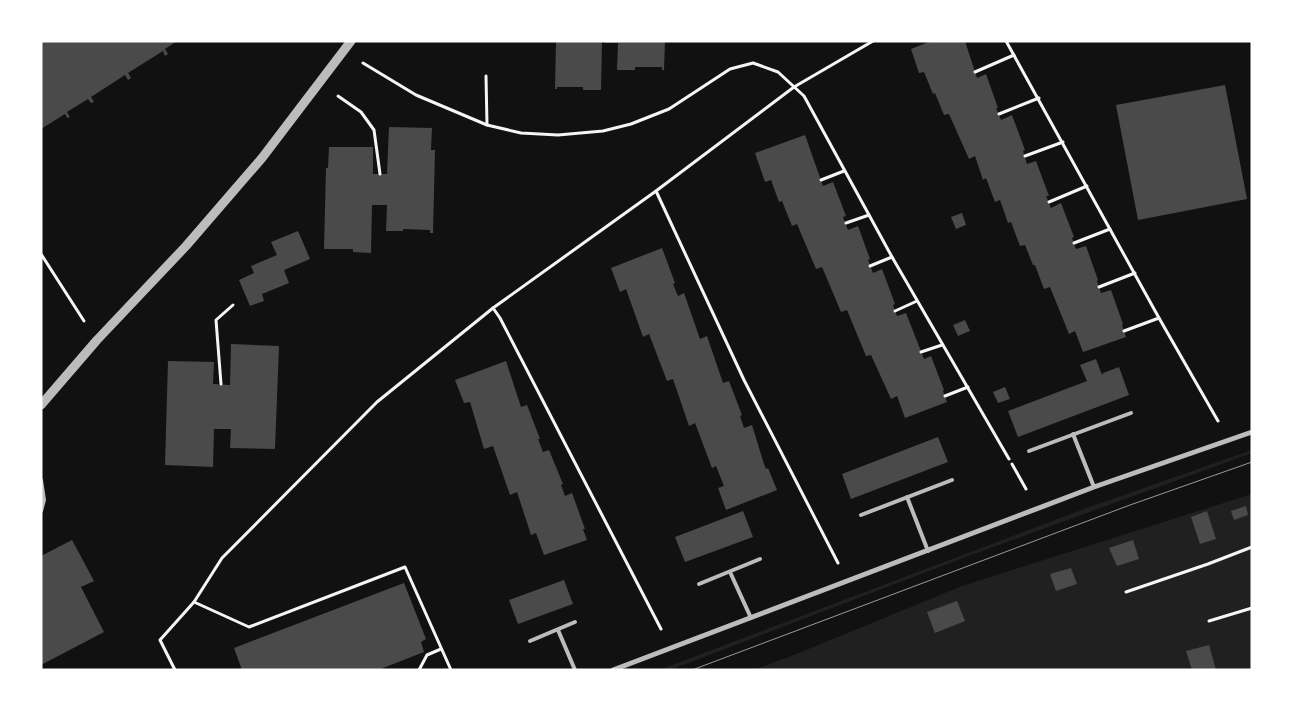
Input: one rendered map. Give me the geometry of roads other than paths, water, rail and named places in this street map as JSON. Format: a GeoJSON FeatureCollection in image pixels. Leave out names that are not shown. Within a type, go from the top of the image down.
{"type":"FeatureCollection","features":[{"type":"Feature","properties":{"kind":"street"},"geometry":{"type":"LineString","coordinates":[[41,405],[97,340],[186,246],[262,158],[351,41]]}},
{"type":"Feature","properties":{"kind":"street"},"geometry":{"type":"LineString","coordinates":[[613,670],[1094,488],[1252,432]]}},
{"type":"Feature","properties":{"kind":"lane"},"geometry":{"type":"LineString","coordinates":[[1029,451],[1131,413]]}},
{"type":"Feature","properties":{"kind":"lane"},"geometry":{"type":"LineString","coordinates":[[1073,434],[1094,488]]}},
{"type":"Feature","properties":{"kind":"lane"},"geometry":{"type":"LineString","coordinates":[[41,480],[44,500],[41,511]]}},
{"type":"Feature","properties":{"kind":"lane"},"geometry":{"type":"LineString","coordinates":[[861,515],[952,480]]}},
{"type":"Feature","properties":{"kind":"lane"},"geometry":{"type":"LineString","coordinates":[[907,497],[928,551]]}},
{"type":"Feature","properties":{"kind":"lane"},"geometry":{"type":"LineString","coordinates":[[699,584],[760,559]]}},
{"type":"Feature","properties":{"kind":"lane"},"geometry":{"type":"LineString","coordinates":[[730,572],[751,618]]}},
{"type":"Feature","properties":{"kind":"lane"},"geometry":{"type":"LineString","coordinates":[[530,641],[575,622]]}},
{"type":"Feature","properties":{"kind":"lane"},"geometry":{"type":"LineString","coordinates":[[558,630],[575,670]]}},
{"type":"Feature","properties":{"kind":"tram line"},"geometry":{"type":"LineString","coordinates":[[692,670],[1130,505],[1252,462]]}}]}
